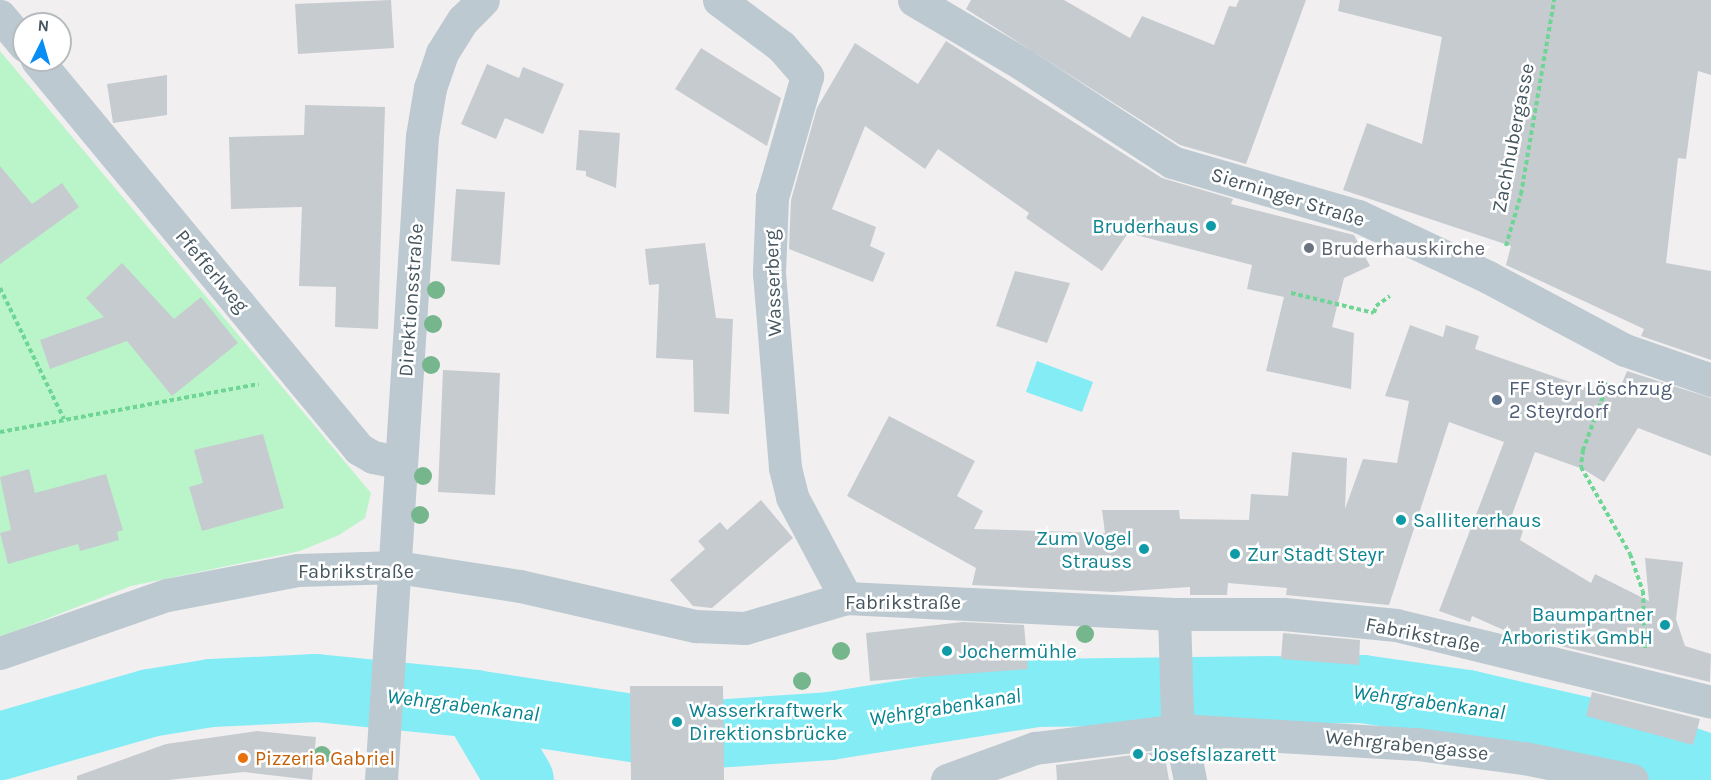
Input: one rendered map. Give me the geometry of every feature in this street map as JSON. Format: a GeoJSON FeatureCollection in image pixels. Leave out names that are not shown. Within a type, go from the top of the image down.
{"type":"FeatureCollection","features":[{"type":"Feature","properties":{"kind":"street","name":"Direktionsstraße"},"geometry":{"type":"LineString","coordinates":[[381,780],[397,567],[399,462],[422,136],[430,88],[442,53],[463,20],[483,0]]}},
{"type":"Feature","properties":{"kind":"street","name":"Wasserberg"},"geometry":{"type":"LineString","coordinates":[[719,0],[781,46],[807,76],[781,161],[769,236],[780,406],[792,497],[846,598]]}},
{"type":"Feature","properties":{"kind":"street","name":"Sierninger Straße"},"geometry":{"type":"LineString","coordinates":[[914,0],[1024,65],[1172,162],[1359,216],[1495,281],[1625,350],[1711,380]]}},
{"type":"Feature","properties":{"kind":"street"},"geometry":{"type":"LineString","coordinates":[[0,16],[12,30]]}},
{"type":"Feature","properties":{"kind":"street","name":"Pfefferlweg"},"geometry":{"type":"LineString","coordinates":[[47,72],[359,449],[373,457],[399,462]]}},
{"type":"Feature","properties":{"kind":"street","name":"Fabrikstraße"},"geometry":{"type":"LineString","coordinates":[[0,653],[177,593],[298,570],[397,567],[520,586],[696,626],[745,628],[846,598],[1174,627],[1284,614],[1396,625],[1711,702]]}},
{"type":"Feature","properties":{"kind":"street"},"geometry":{"type":"LineString","coordinates":[[1174,627],[1178,724],[1190,780]]}},
{"type":"Feature","properties":{"kind":"street","name":"Wehrgrabengasse"},"geometry":{"type":"LineString","coordinates":[[947,780],[1035,748],[1178,724],[1418,744],[1524,758],[1632,780]]}},
{"type":"Feature","properties":{"kind":"path","name":"Zachhubergasse"},"geometry":{"type":"LineString","coordinates":[[1495,281],[1521,194],[1554,0]]}},
{"type":"Feature","properties":{"kind":"path"},"geometry":{"type":"LineString","coordinates":[[0,288],[64,418]]}},
{"type":"Feature","properties":{"kind":"path"},"geometry":{"type":"LineString","coordinates":[[1291,292],[1374,313],[1376,306],[1390,296]]}},
{"type":"Feature","properties":{"kind":"path"},"geometry":{"type":"LineString","coordinates":[[0,432],[64,418],[260,383],[296,372]]}},
{"type":"Feature","properties":{"kind":"path"},"geometry":{"type":"LineString","coordinates":[[1604,391],[1583,450],[1581,467],[1630,554],[1643,591],[1646,675],[1643,686]]}},
{"type":"Feature","properties":{"kind":"green space"},"geometry":{"type":"Polygon","coordinates":[[[0,51],[12,65],[12,72],[18,72],[371,493],[365,518],[339,535],[300,551],[131,586],[0,637],[0,51]]]}},
{"type":"Feature","properties":{"kind":"water"},"geometry":{"type":"Polygon","coordinates":[[[1037,361],[1093,382],[1082,412],[1026,392],[1037,361]]]}},
{"type":"Feature","properties":{"kind":"building"},"geometry":{"type":"Polygon","coordinates":[[[391,0],[394,48],[298,54],[295,4],[391,0]]]}},
{"type":"Feature","properties":{"kind":"building"},"geometry":{"type":"Polygon","coordinates":[[[971,0],[1064,0],[1130,38],[1142,16],[1214,45],[1229,6],[1236,7],[1239,0],[1306,0],[1246,164],[1180,145],[966,9],[971,0]]]}},
{"type":"Feature","properties":{"kind":"building"},"geometry":{"type":"Polygon","coordinates":[[[1340,0],[1711,0],[1711,75],[1698,71],[1686,159],[1678,158],[1666,263],[1711,271],[1711,360],[1641,336],[1644,329],[1506,265],[1511,246],[1343,190],[1367,123],[1422,144],[1442,37],[1338,11],[1340,0]]]}},
{"type":"Feature","properties":{"kind":"building"},"geometry":{"type":"Polygon","coordinates":[[[946,41],[1162,178],[1233,199],[1231,204],[1354,235],[1370,266],[1344,278],[1332,327],[1354,333],[1351,389],[1266,371],[1284,297],[1247,289],[1252,265],[1128,233],[1102,271],[1026,218],[1029,213],[938,149],[925,169],[865,126],[832,209],[876,227],[870,246],[885,253],[873,282],[789,249],[791,200],[817,108],[855,43],[918,84],[946,41]]]}},
{"type":"Feature","properties":{"kind":"building"},"geometry":{"type":"Polygon","coordinates":[[[701,48],[781,98],[767,146],[675,89],[701,48]]]}},
{"type":"Feature","properties":{"kind":"building"},"geometry":{"type":"Polygon","coordinates":[[[487,64],[519,78],[523,67],[564,84],[543,134],[505,118],[496,139],[461,124],[487,64]]]}},
{"type":"Feature","properties":{"kind":"building"},"geometry":{"type":"Polygon","coordinates":[[[167,75],[167,115],[113,123],[107,84],[167,75]]]}},
{"type":"Feature","properties":{"kind":"building"},"geometry":{"type":"Polygon","coordinates":[[[305,105],[385,107],[378,329],[335,327],[336,287],[299,286],[302,207],[231,209],[229,137],[304,135],[305,105]]]}},
{"type":"Feature","properties":{"kind":"building"},"geometry":{"type":"Polygon","coordinates":[[[579,130],[620,133],[616,188],[586,176],[586,171],[576,170],[579,130]]]}},
{"type":"Feature","properties":{"kind":"building"},"geometry":{"type":"Polygon","coordinates":[[[0,166],[32,204],[62,183],[79,207],[0,264],[0,166]]]}},
{"type":"Feature","properties":{"kind":"building"},"geometry":{"type":"Polygon","coordinates":[[[456,189],[505,192],[500,265],[451,261],[456,189]]]}},
{"type":"Feature","properties":{"kind":"building"},"geometry":{"type":"Polygon","coordinates":[[[705,243],[716,318],[733,319],[729,414],[694,412],[693,360],[656,358],[659,284],[649,285],[645,249],[705,243]]]}},
{"type":"Feature","properties":{"kind":"building"},"geometry":{"type":"Polygon","coordinates":[[[122,263],[174,319],[201,297],[238,343],[172,396],[127,341],[50,369],[40,340],[104,317],[86,298],[122,263]]]}},
{"type":"Feature","properties":{"kind":"building"},"geometry":{"type":"Polygon","coordinates":[[[1015,271],[1070,283],[1047,343],[996,326],[1015,271]]]}},
{"type":"Feature","properties":{"kind":"building"},"geometry":{"type":"Polygon","coordinates":[[[1410,325],[1443,337],[1446,325],[1479,336],[1475,349],[1616,398],[1627,371],[1711,398],[1711,456],[1638,428],[1604,482],[1583,469],[1535,452],[1509,523],[1523,531],[1520,540],[1591,583],[1595,574],[1649,601],[1645,558],[1683,562],[1676,619],[1685,646],[1711,654],[1710,682],[1515,635],[1472,616],[1470,622],[1439,611],[1504,442],[1449,422],[1389,605],[1286,595],[1287,588],[1228,583],[1227,595],[1190,595],[1190,587],[1113,592],[972,585],[976,568],[847,496],[889,416],[975,461],[957,496],[983,511],[974,529],[1105,533],[1102,510],[1179,510],[1180,519],[1249,520],[1251,494],[1288,496],[1292,452],[1347,458],[1345,509],[1363,459],[1397,463],[1409,401],[1385,396],[1410,325]]]}},
{"type":"Feature","properties":{"kind":"building"},"geometry":{"type":"Polygon","coordinates":[[[443,370],[500,373],[495,495],[438,492],[443,370]]]}},
{"type":"Feature","properties":{"kind":"building"},"geometry":{"type":"Polygon","coordinates":[[[263,434],[284,508],[202,531],[189,487],[203,483],[194,450],[263,434]]]}},
{"type":"Feature","properties":{"kind":"building"},"geometry":{"type":"Polygon","coordinates":[[[29,469],[35,493],[106,474],[123,530],[117,532],[119,540],[80,551],[78,544],[8,564],[0,533],[11,530],[0,477],[29,469]]]}},
{"type":"Feature","properties":{"kind":"building"},"geometry":{"type":"Polygon","coordinates":[[[761,500],[793,538],[712,608],[693,606],[670,580],[705,549],[698,541],[720,522],[727,530],[761,500]]]}},
{"type":"Feature","properties":{"kind":"building","name":"Jochermühle"},"geometry":{"type":"Polygon","coordinates":[[[963,622],[1024,625],[1028,669],[870,681],[866,633],[963,622]]]}},
{"type":"Feature","properties":{"kind":"building"},"geometry":{"type":"Polygon","coordinates":[[[1283,633],[1360,640],[1359,665],[1281,659],[1283,633]]]}},
{"type":"Feature","properties":{"kind":"building","name":"Wasserkraftwerk Direktionsbrücke"},"geometry":{"type":"Polygon","coordinates":[[[630,686],[723,686],[724,780],[631,780],[630,686]]]}},
{"type":"Feature","properties":{"kind":"building"},"geometry":{"type":"Polygon","coordinates":[[[1592,692],[1700,719],[1693,745],[1586,716],[1592,692]]]}},
{"type":"Feature","properties":{"kind":"building","name":"Pizzeria Gabriel"},"geometry":{"type":"Polygon","coordinates":[[[257,731],[316,737],[312,780],[244,772],[168,780],[77,780],[77,776],[166,744],[257,731]]]}},
{"type":"Feature","properties":{"kind":"building","name":"Josefslazarett"},"geometry":{"type":"Polygon","coordinates":[[[1164,751],[1169,780],[1057,780],[1056,765],[1164,751]]]}},
{"type":"Feature","properties":{"kind":"waterway","name":"Wehrgrabenkanal"},"geometry":{"type":"LineString","coordinates":[[0,746],[150,703],[211,693],[316,688],[475,704],[684,736],[830,726],[1035,693],[1362,689],[1467,704],[1633,742],[1711,769]]}},
{"type":"Feature","properties":{"kind":"waterway"},"geometry":{"type":"LineString","coordinates":[[475,704],[520,780]]}},
{"type":"Feature","properties":{"kind":"place","name":"Bruderhaus"},"geometry":{"type":"Point","coordinates":[1211,226]}},
{"type":"Feature","properties":{"kind":"place","name":"Bruderhauskirche"},"geometry":{"type":"Point","coordinates":[1309,248]}},
{"type":"Feature","properties":{"kind":"place","name":"FF Steyr Löschzug 2 Steyrdorf"},"geometry":{"type":"Point","coordinates":[1497,400]}},
{"type":"Feature","properties":{"kind":"place","name":"Sallitererhaus"},"geometry":{"type":"Point","coordinates":[1401,520]}},
{"type":"Feature","properties":{"kind":"place","name":"Zum Vogel Strauss"},"geometry":{"type":"Point","coordinates":[1144,549]}},
{"type":"Feature","properties":{"kind":"place","name":"Zur Stadt Steyr"},"geometry":{"type":"Point","coordinates":[1235,554]}},
{"type":"Feature","properties":{"kind":"place","name":"Baumpartner Arboristik GmbH"},"geometry":{"type":"Point","coordinates":[1665,625]}},
{"type":"Feature","properties":{"kind":"place","name":"Jochermühle"},"geometry":{"type":"Point","coordinates":[947,651]}},
{"type":"Feature","properties":{"kind":"place","name":"Wasserkraftwerk Direktionsbrücke"},"geometry":{"type":"Point","coordinates":[677,722]}},
{"type":"Feature","properties":{"kind":"place","name":"Josefslazarett"},"geometry":{"type":"Point","coordinates":[1138,754]}},
{"type":"Feature","properties":{"kind":"place","name":"Pizzeria Gabriel"},"geometry":{"type":"Point","coordinates":[243,758]}}]}
